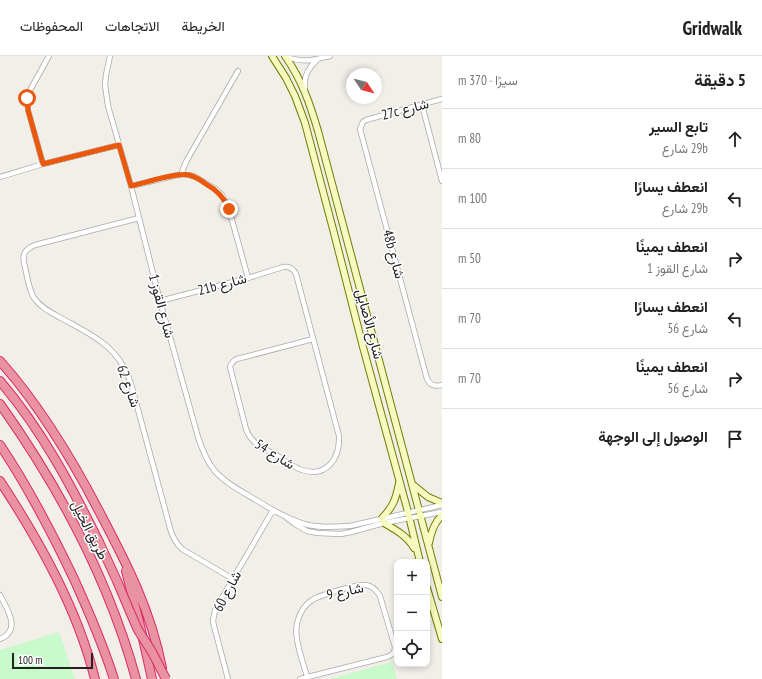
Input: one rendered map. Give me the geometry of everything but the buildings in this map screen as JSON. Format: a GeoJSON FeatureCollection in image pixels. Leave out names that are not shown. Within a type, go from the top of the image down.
{"type":"FeatureCollection","features":[{"type":"Feature","properties":{"kind":"highway"},"geometry":{"type":"LineString","coordinates":[[0,361],[27,394],[51,428],[78,473],[122,554],[137,586],[148,617],[165,679]]}},
{"type":"Feature","properties":{"kind":"highway"},"geometry":{"type":"LineString","coordinates":[[0,381],[21,406],[70,485],[99,542],[134,622],[152,652],[165,679]]}},
{"type":"Feature","properties":{"kind":"highway","name":"طريق الخيل"},"geometry":{"type":"LineString","coordinates":[[0,404],[46,474],[78,534],[111,605],[136,679]]}},
{"type":"Feature","properties":{"kind":"highway"},"geometry":{"type":"LineString","coordinates":[[0,445],[32,495],[57,542],[90,613],[114,679]]}},
{"type":"Feature","properties":{"kind":"highway"},"geometry":{"type":"LineString","coordinates":[[0,481],[29,529],[68,601],[82,635],[95,679]]}},
{"type":"Feature","properties":{"kind":"highway"},"geometry":{"type":"LineString","coordinates":[[122,554],[142,630],[152,679]]}},
{"type":"Feature","properties":{"kind":"main road","name":"شارع الأصايل"},"geometry":{"type":"LineString","coordinates":[[272,56],[295,96],[305,123],[419,559]]}},
{"type":"Feature","properties":{"kind":"main road","name":"شارع الأصايل"},"geometry":{"type":"LineString","coordinates":[[286,56],[305,92],[318,131],[442,597]]}},
{"type":"Feature","properties":{"kind":"main road"},"geometry":{"type":"LineString","coordinates":[[400,482],[393,505],[383,521],[406,537],[411,542],[418,555]]}},
{"type":"Feature","properties":{"kind":"main road"},"geometry":{"type":"LineString","coordinates":[[412,484],[428,497],[442,504]]}},
{"type":"Feature","properties":{"kind":"main road"},"geometry":{"type":"LineString","coordinates":[[429,546],[431,532],[442,514]]}},
{"type":"Feature","properties":{"kind":"main road"},"geometry":{"type":"LineString","coordinates":[[429,595],[442,639]]}},
{"type":"Feature","properties":{"kind":"street"},"geometry":{"type":"LineString","coordinates":[[43,164],[28,110],[27,98],[49,56]]}},
{"type":"Feature","properties":{"kind":"street","name":"شارع القوز 1"},"geometry":{"type":"LineString","coordinates":[[110,56],[106,75],[106,96],[131,186],[160,301],[198,437],[209,462],[215,471],[230,485],[286,517],[307,531],[318,533],[340,534],[351,532],[408,512],[442,504]]}},
{"type":"Feature","properties":{"kind":"street"},"geometry":{"type":"LineString","coordinates":[[286,56],[293,59],[306,61],[330,56]]}},
{"type":"Feature","properties":{"kind":"street"},"geometry":{"type":"LineString","coordinates":[[305,92],[305,77],[312,64],[318,59]]}},
{"type":"Feature","properties":{"kind":"street"},"geometry":{"type":"LineString","coordinates":[[182,174],[187,160],[238,71]]}},
{"type":"Feature","properties":{"kind":"street","name":"27c شارع"},"geometry":{"type":"LineString","coordinates":[[368,119],[442,99]]}},
{"type":"Feature","properties":{"kind":"street"},"geometry":{"type":"LineString","coordinates":[[422,105],[442,181]]}},
{"type":"Feature","properties":{"kind":"street","name":"48b شارع"},"geometry":{"type":"LineString","coordinates":[[368,119],[363,122],[360,129],[428,378],[430,384],[433,386],[440,385]]}},
{"type":"Feature","properties":{"kind":"street"},"geometry":{"type":"LineString","coordinates":[[0,177],[43,164],[119,145]]}},
{"type":"Feature","properties":{"kind":"street"},"geometry":{"type":"LineString","coordinates":[[131,186],[182,174],[194,176],[222,195],[229,209],[248,278]]}},
{"type":"Feature","properties":{"kind":"street","name":"شارع 62"},"geometry":{"type":"LineString","coordinates":[[139,218],[35,245],[27,250],[23,258],[31,293],[43,308],[102,342],[119,359],[127,373],[133,392],[172,536],[182,549],[233,579]]}},
{"type":"Feature","properties":{"kind":"street","name":"21b شارع"},"geometry":{"type":"LineString","coordinates":[[160,301],[248,278],[283,267]]}},
{"type":"Feature","properties":{"kind":"street","name":"شارع 54"},"geometry":{"type":"LineString","coordinates":[[283,267],[291,268],[296,274],[339,436],[337,454],[325,469],[318,472],[310,472],[298,468],[252,440],[246,429],[230,367],[233,361],[237,359],[313,339]]}},
{"type":"Feature","properties":{"kind":"street","name":"شارع 60"},"geometry":{"type":"LineString","coordinates":[[228,679],[215,632],[213,620],[215,610],[273,510]]}},
{"type":"Feature","properties":{"kind":"street","name":"شارع القوز 1"},"geometry":{"type":"LineString","coordinates":[[383,521],[442,514]]}},
{"type":"Feature","properties":{"kind":"street","name":"شارع 9"},"geometry":{"type":"LineString","coordinates":[[300,679],[387,657],[394,653],[395,647],[380,596],[377,591],[367,585],[361,585],[319,597],[312,600],[305,606],[297,621],[296,637],[307,677]]}},
{"type":"Feature","properties":{"kind":"street"},"geometry":{"type":"LineString","coordinates":[[0,595],[12,619],[12,624],[11,630],[8,634],[4,638],[0,639]]}},
{"type":"Feature","properties":{"kind":"green space"},"geometry":{"type":"Polygon","coordinates":[[[59,632],[75,679],[0,679],[0,650],[59,632]]]}},
{"type":"Feature","properties":{"kind":"green space"},"geometry":{"type":"Polygon","coordinates":[[[392,662],[397,679],[330,679],[392,662]]]}},
{"type":"Feature","properties":{"kind":"route"},"geometry":{"type":"LineString","coordinates":[[27,98],[28,110],[43,164],[119,145],[131,186],[182,174],[194,176],[217,190],[226,201],[229,209]]}}]}
